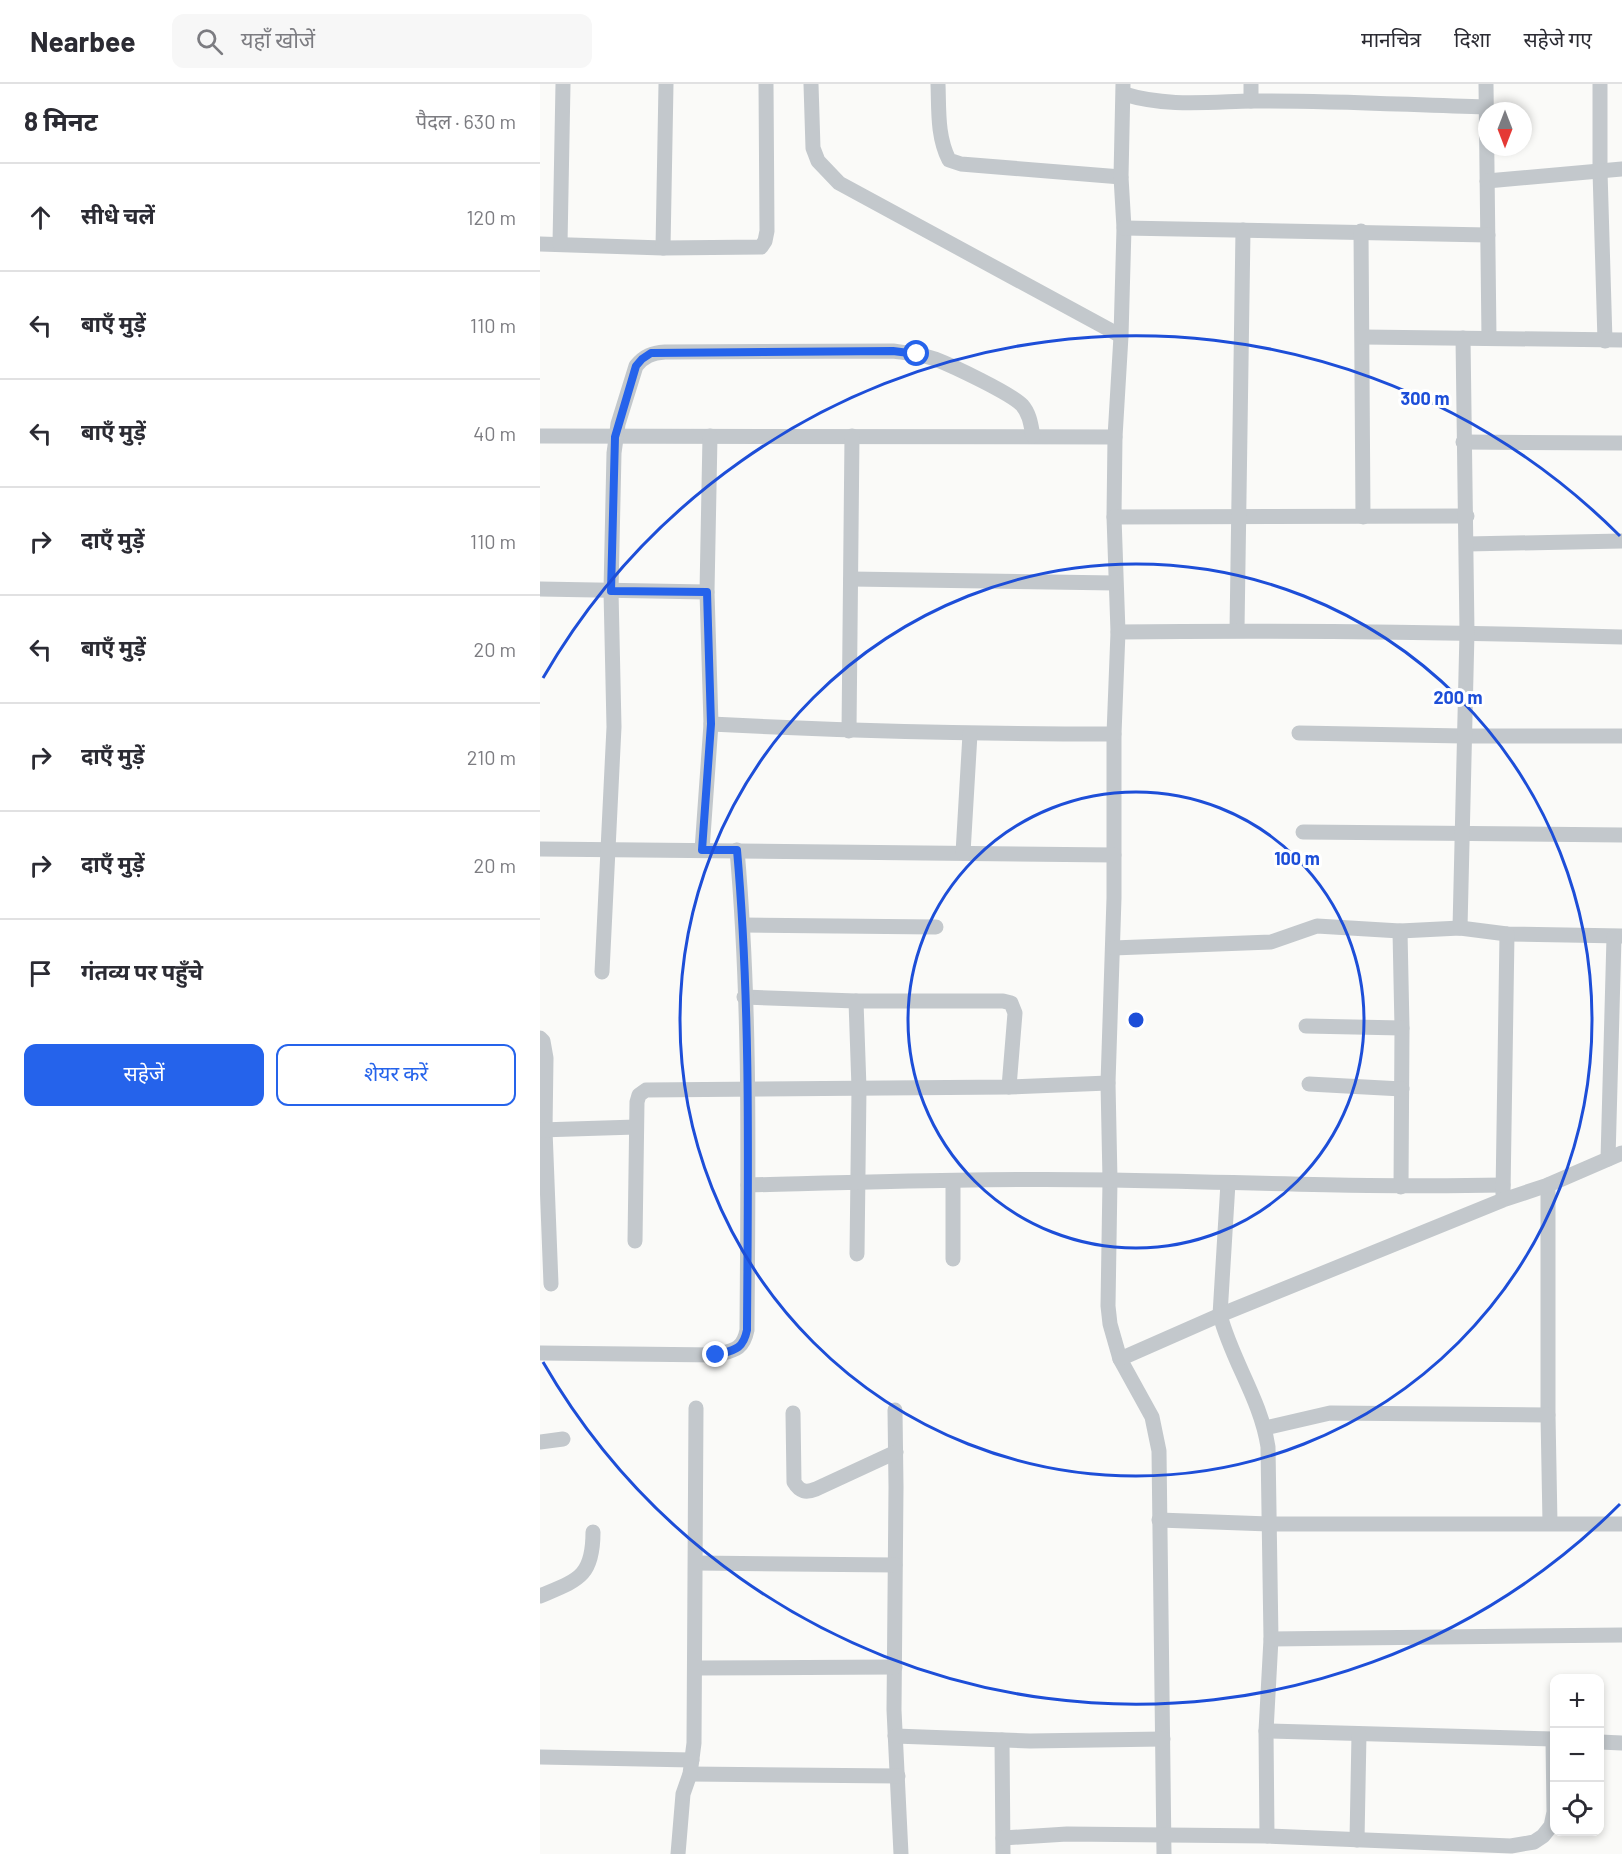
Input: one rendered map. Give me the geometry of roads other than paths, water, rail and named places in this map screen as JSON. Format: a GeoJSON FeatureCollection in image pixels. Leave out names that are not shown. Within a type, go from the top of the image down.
{"type":"FeatureCollection","features":[{"type":"Feature","properties":{"kind":"street"},"geometry":{"type":"LineString","coordinates":[[560,244],[562,84]]}},
{"type":"Feature","properties":{"kind":"street"},"geometry":{"type":"LineString","coordinates":[[663,248],[666,84]]}},
{"type":"Feature","properties":{"kind":"street"},"geometry":{"type":"LineString","coordinates":[[540,243],[663,248],[761,247],[765,241],[766,84]]}},
{"type":"Feature","properties":{"kind":"street"},"geometry":{"type":"LineString","coordinates":[[811,84],[813,148],[818,161],[839,183],[1121,336]]}},
{"type":"Feature","properties":{"kind":"street"},"geometry":{"type":"LineString","coordinates":[[938,84],[940,135],[949,160],[961,164],[1121,177]]}},
{"type":"Feature","properties":{"kind":"street"},"geometry":{"type":"LineString","coordinates":[[1251,84],[1251,101]]}},
{"type":"Feature","properties":{"kind":"street"},"geometry":{"type":"LineString","coordinates":[[1486,84],[1486,102]]}},
{"type":"Feature","properties":{"kind":"street"},"geometry":{"type":"LineString","coordinates":[[1600,84],[1605,340]]}},
{"type":"Feature","properties":{"kind":"street"},"geometry":{"type":"LineString","coordinates":[[1164,1854],[1159,1451],[1152,1417],[1120,1359],[1110,1324],[1108,1306],[1110,1180],[1108,1083],[1113,948],[1114,734],[1118,632],[1114,517],[1124,228],[1121,177],[1123,89],[1144,100],[1198,104],[1251,101],[1478,107]]}},
{"type":"Feature","properties":{"kind":"street"},"geometry":{"type":"LineString","coordinates":[[1487,156],[1489,339]]}},
{"type":"Feature","properties":{"kind":"street"},"geometry":{"type":"LineString","coordinates":[[1487,181],[1622,169]]}},
{"type":"Feature","properties":{"kind":"street"},"geometry":{"type":"LineString","coordinates":[[1124,228],[1488,235]]}},
{"type":"Feature","properties":{"kind":"street"},"geometry":{"type":"LineString","coordinates":[[1237,630],[1243,230]]}},
{"type":"Feature","properties":{"kind":"street"},"geometry":{"type":"LineString","coordinates":[[1361,231],[1363,517]]}},
{"type":"Feature","properties":{"kind":"street"},"geometry":{"type":"LineString","coordinates":[[1363,337],[1622,340]]}},
{"type":"Feature","properties":{"kind":"street"},"geometry":{"type":"LineString","coordinates":[[1460,928],[1467,632],[1463,338]]}},
{"type":"Feature","properties":{"kind":"street"},"geometry":{"type":"LineString","coordinates":[[602,972],[606,849],[614,727],[611,591],[615,437],[636,366],[651,353],[665,352],[893,351],[917,354],[934,359],[1009,396],[1023,406],[1029,416],[1033,436]]}},
{"type":"Feature","properties":{"kind":"street"},"geometry":{"type":"LineString","coordinates":[[540,436],[1115,437]]}},
{"type":"Feature","properties":{"kind":"street"},"geometry":{"type":"LineString","coordinates":[[702,850],[711,724],[707,592],[710,436]]}},
{"type":"Feature","properties":{"kind":"street"},"geometry":{"type":"LineString","coordinates":[[849,731],[852,436]]}},
{"type":"Feature","properties":{"kind":"street"},"geometry":{"type":"LineString","coordinates":[[1463,442],[1622,442]]}},
{"type":"Feature","properties":{"kind":"street"},"geometry":{"type":"LineString","coordinates":[[1114,517],[1467,516]]}},
{"type":"Feature","properties":{"kind":"street"},"geometry":{"type":"LineString","coordinates":[[1467,544],[1622,542]]}},
{"type":"Feature","properties":{"kind":"street"},"geometry":{"type":"LineString","coordinates":[[851,579],[1115,583]]}},
{"type":"Feature","properties":{"kind":"street"},"geometry":{"type":"LineString","coordinates":[[540,589],[707,592]]}},
{"type":"Feature","properties":{"kind":"street"},"geometry":{"type":"LineString","coordinates":[[1118,632],[1237,630],[1467,632],[1622,637]]}},
{"type":"Feature","properties":{"kind":"street"},"geometry":{"type":"LineString","coordinates":[[711,724],[849,731],[1114,734]]}},
{"type":"Feature","properties":{"kind":"street"},"geometry":{"type":"LineString","coordinates":[[1299,733],[1622,736]]}},
{"type":"Feature","properties":{"kind":"street"},"geometry":{"type":"LineString","coordinates":[[963,853],[970,734]]}},
{"type":"Feature","properties":{"kind":"street"},"geometry":{"type":"LineString","coordinates":[[1303,832],[1622,835]]}},
{"type":"Feature","properties":{"kind":"street"},"geometry":{"type":"LineString","coordinates":[[540,849],[1114,855]]}},
{"type":"Feature","properties":{"kind":"street"},"geometry":{"type":"LineString","coordinates":[[540,1353],[700,1356],[716,1355],[736,1349],[745,1342],[747,1330],[748,1090],[743,925],[737,850]]}},
{"type":"Feature","properties":{"kind":"street"},"geometry":{"type":"LineString","coordinates":[[743,925],[936,927]]}},
{"type":"Feature","properties":{"kind":"street"},"geometry":{"type":"LineString","coordinates":[[748,1185],[1110,1180],[1401,1187],[1503,1192],[1548,1185],[1615,1156],[1618,936],[1507,933],[1460,928],[1400,931],[1317,926],[1271,942],[1113,948]]}},
{"type":"Feature","properties":{"kind":"street"},"geometry":{"type":"LineString","coordinates":[[1400,931],[1401,1187]]}},
{"type":"Feature","properties":{"kind":"street"},"geometry":{"type":"LineString","coordinates":[[1503,1192],[1507,933]]}},
{"type":"Feature","properties":{"kind":"street"},"geometry":{"type":"LineString","coordinates":[[744,997],[856,1001],[1003,1001],[1011,1003],[1015,1013],[1009,1087]]}},
{"type":"Feature","properties":{"kind":"street"},"geometry":{"type":"LineString","coordinates":[[856,1001],[859,1088],[857,1254]]}},
{"type":"Feature","properties":{"kind":"street"},"geometry":{"type":"LineString","coordinates":[[1306,1026],[1402,1028]]}},
{"type":"Feature","properties":{"kind":"street"},"geometry":{"type":"LineString","coordinates":[[540,1038],[543,1041],[546,1058],[543,1130],[544,1222],[550,1284]]}},
{"type":"Feature","properties":{"kind":"street"},"geometry":{"type":"LineString","coordinates":[[635,1241],[637,1102],[639,1095],[646,1090],[1009,1087],[1108,1083]]}},
{"type":"Feature","properties":{"kind":"street"},"geometry":{"type":"LineString","coordinates":[[1309,1084],[1402,1089]]}},
{"type":"Feature","properties":{"kind":"street"},"geometry":{"type":"LineString","coordinates":[[543,1130],[636,1126]]}},
{"type":"Feature","properties":{"kind":"street"},"geometry":{"type":"LineString","coordinates":[[953,1181],[953,1259]]}},
{"type":"Feature","properties":{"kind":"street"},"geometry":{"type":"LineString","coordinates":[[1228,1183],[1220,1315],[1225,1336],[1265,1428],[1268,1447],[1270,1639],[1266,1731],[1267,1836]]}},
{"type":"Feature","properties":{"kind":"street"},"geometry":{"type":"LineString","coordinates":[[1548,1185],[1550,1523]]}},
{"type":"Feature","properties":{"kind":"street"},"geometry":{"type":"LineString","coordinates":[[1120,1359],[1503,1192]]}},
{"type":"Feature","properties":{"kind":"street"},"geometry":{"type":"LineString","coordinates":[[678,1854],[683,1794],[691,1767],[694,1743],[696,1408]]}},
{"type":"Feature","properties":{"kind":"street"},"geometry":{"type":"LineString","coordinates":[[895,1410],[894,1667],[901,1854]]}},
{"type":"Feature","properties":{"kind":"street"},"geometry":{"type":"LineString","coordinates":[[793,1413],[794,1482],[798,1489],[804,1491],[816,1489],[896,1452]]}},
{"type":"Feature","properties":{"kind":"street"},"geometry":{"type":"LineString","coordinates":[[1265,1428],[1330,1413],[1548,1415]]}},
{"type":"Feature","properties":{"kind":"street"},"geometry":{"type":"LineString","coordinates":[[540,1442],[563,1439]]}},
{"type":"Feature","properties":{"kind":"street"},"geometry":{"type":"LineString","coordinates":[[1159,1520],[1269,1524],[1622,1524]]}},
{"type":"Feature","properties":{"kind":"street"},"geometry":{"type":"LineString","coordinates":[[540,1596],[573,1581],[582,1574],[591,1562],[593,1532]]}},
{"type":"Feature","properties":{"kind":"street"},"geometry":{"type":"LineString","coordinates":[[696,1563],[895,1565]]}},
{"type":"Feature","properties":{"kind":"street"},"geometry":{"type":"LineString","coordinates":[[1270,1639],[1622,1635]]}},
{"type":"Feature","properties":{"kind":"street"},"geometry":{"type":"LineString","coordinates":[[695,1668],[894,1667]]}},
{"type":"Feature","properties":{"kind":"street"},"geometry":{"type":"LineString","coordinates":[[1266,1731],[1550,1739]]}},
{"type":"Feature","properties":{"kind":"street"},"geometry":{"type":"LineString","coordinates":[[1356,1840],[1359,1734]]}},
{"type":"Feature","properties":{"kind":"street"},"geometry":{"type":"LineString","coordinates":[[895,1737],[1002,1740],[1163,1739]]}},
{"type":"Feature","properties":{"kind":"street"},"geometry":{"type":"LineString","coordinates":[[1002,1740],[1003,1854]]}},
{"type":"Feature","properties":{"kind":"street"},"geometry":{"type":"LineString","coordinates":[[1604,1742],[1622,1743]]}},
{"type":"Feature","properties":{"kind":"street"},"geometry":{"type":"LineString","coordinates":[[540,1757],[691,1767],[898,1776]]}},
{"type":"Feature","properties":{"kind":"street"},"geometry":{"type":"LineString","coordinates":[[1003,1838],[1067,1834],[1267,1836],[1502,1849],[1534,1842],[1551,1826],[1554,1812],[1554,1782]]}}]}
